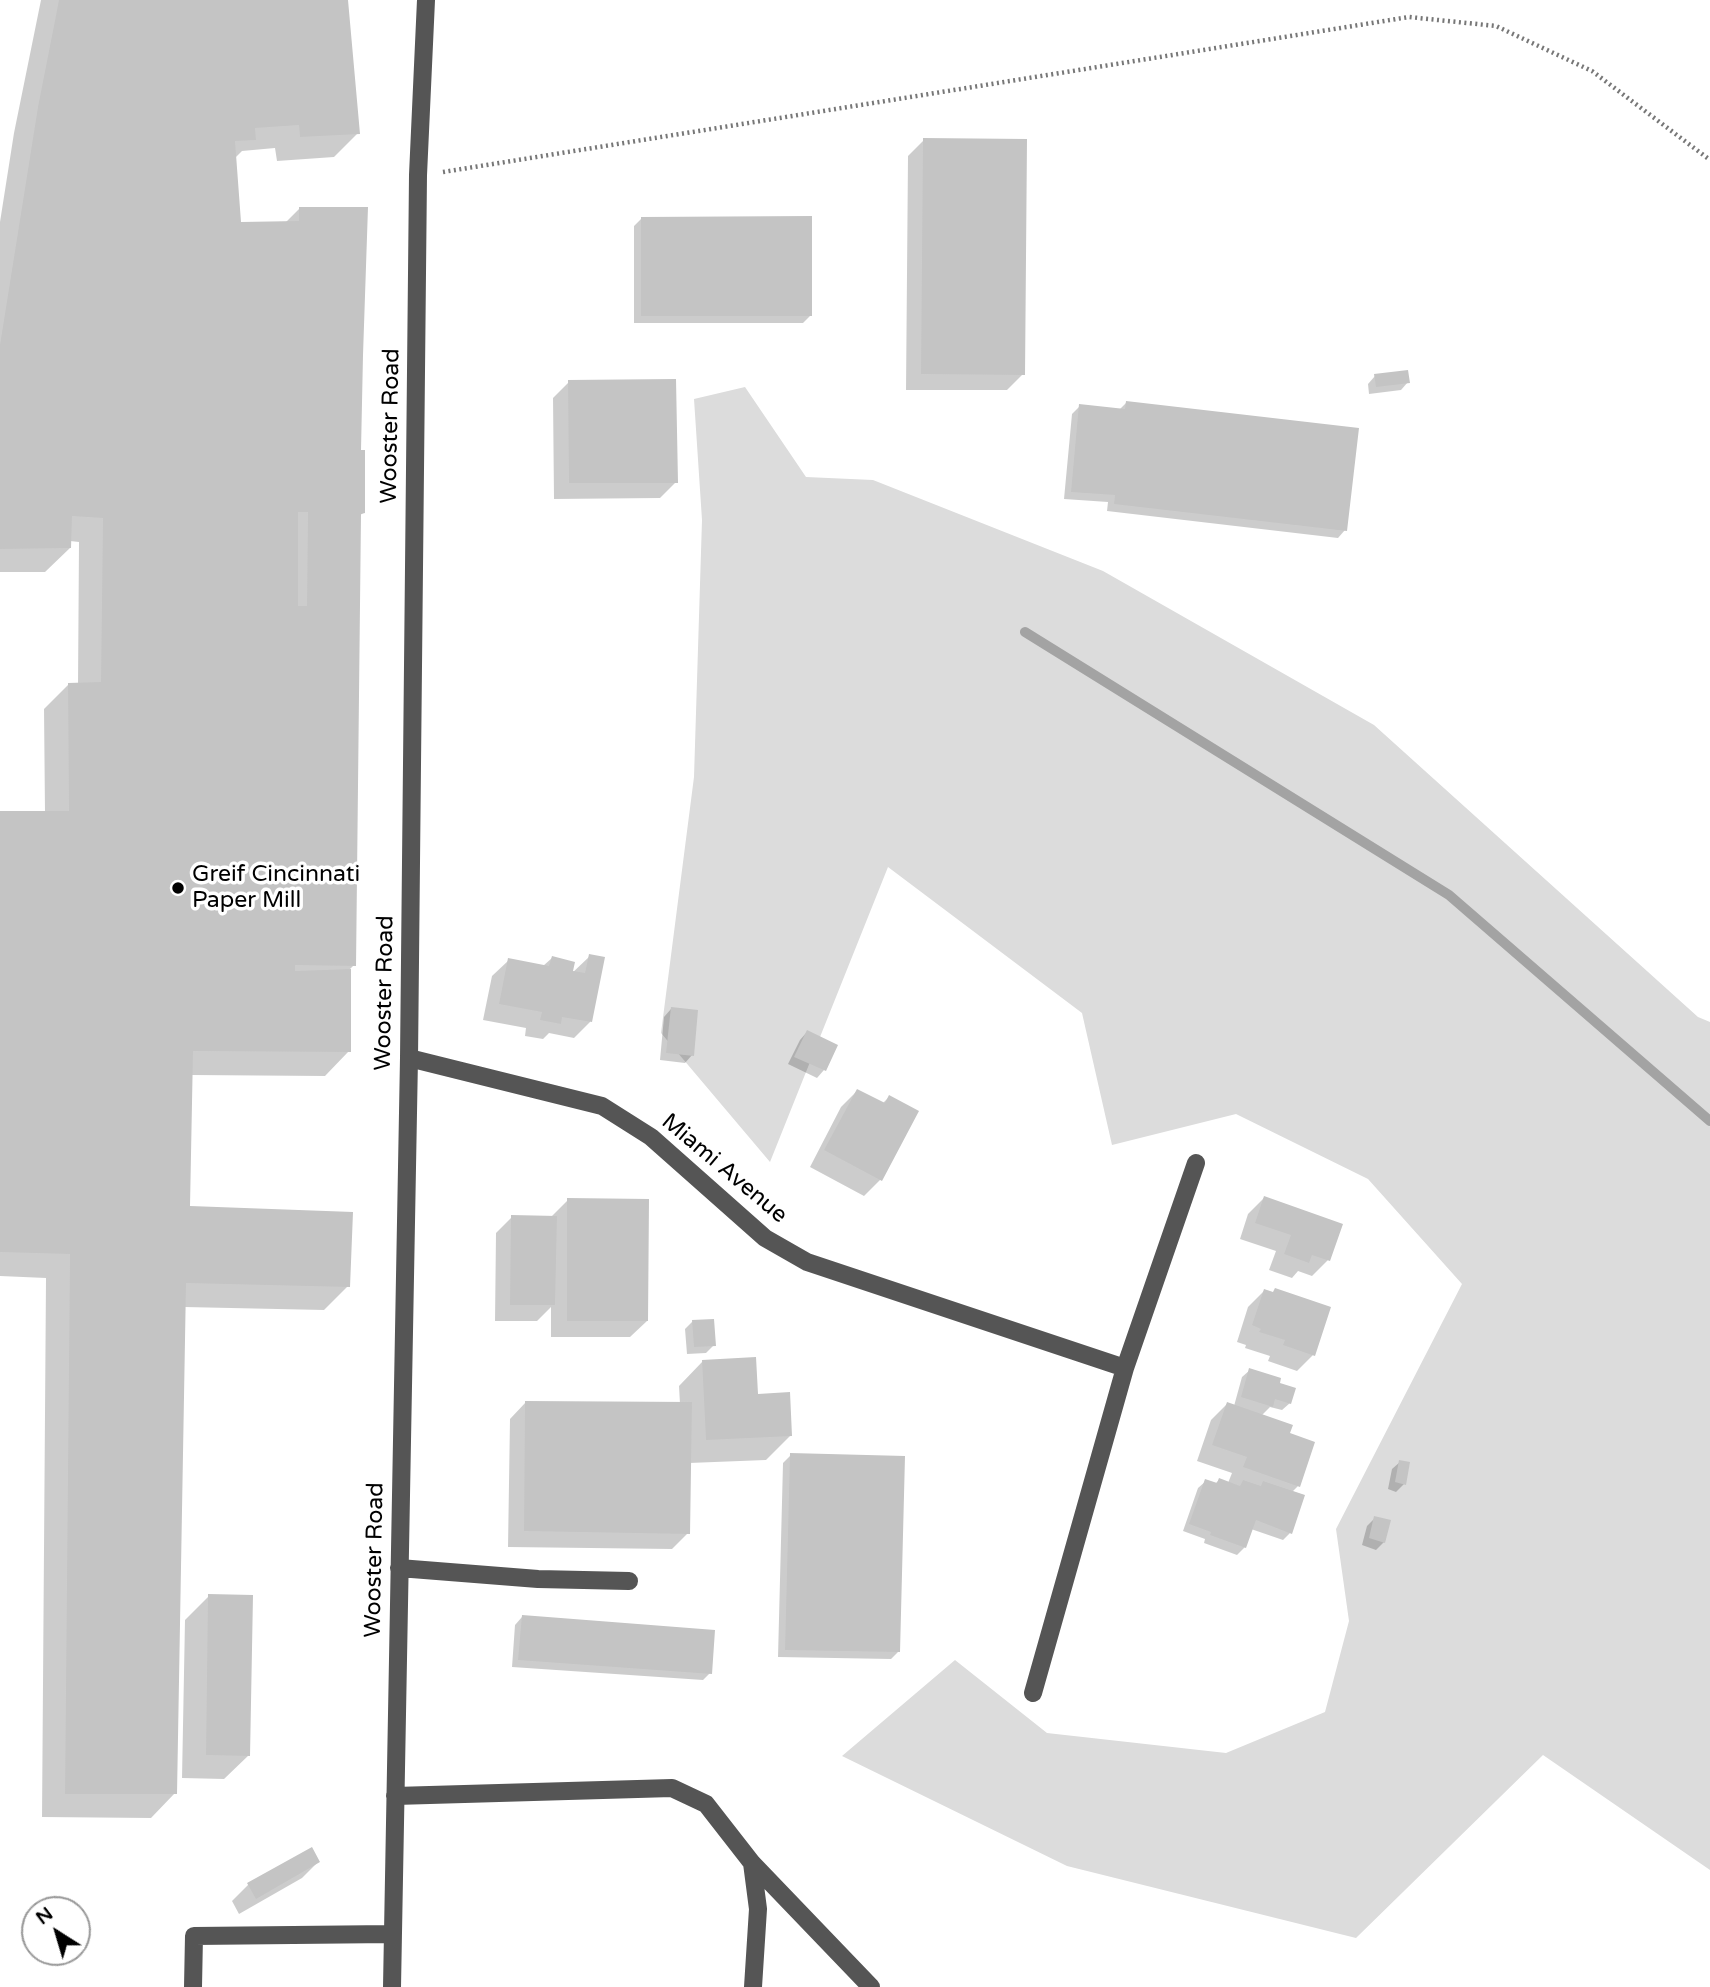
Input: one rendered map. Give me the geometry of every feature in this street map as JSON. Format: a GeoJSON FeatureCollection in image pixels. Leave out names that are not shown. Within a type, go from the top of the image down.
{"type":"FeatureCollection","features":[{"type":"Feature","properties":{"kind":"street","name":"Wooster Road"},"geometry":{"type":"LineString","coordinates":[[392,1987],[409,1058],[418,176],[426,0]]}},
{"type":"Feature","properties":{"kind":"street","name":"Miami Avenue"},"geometry":{"type":"LineString","coordinates":[[409,1058],[602,1106],[651,1137],[765,1238],[807,1262],[1125,1368]]}},
{"type":"Feature","properties":{"kind":"street"},"geometry":{"type":"LineString","coordinates":[[1033,1693],[1125,1368],[1196,1164]]}},
{"type":"Feature","properties":{"kind":"street"},"geometry":{"type":"LineString","coordinates":[[399,1568],[538,1579],[629,1581]]}},
{"type":"Feature","properties":{"kind":"street"},"geometry":{"type":"LineString","coordinates":[[395,1796],[672,1788],[706,1804],[752,1863],[871,1987]]}},
{"type":"Feature","properties":{"kind":"street"},"geometry":{"type":"LineString","coordinates":[[752,1863],[758,1909],[753,1987]]}},
{"type":"Feature","properties":{"kind":"street"},"geometry":{"type":"LineString","coordinates":[[193,1987],[194,1936],[393,1934]]}},
{"type":"Feature","properties":{"kind":"path"},"geometry":{"type":"LineString","coordinates":[[418,176],[1409,17],[1496,26],[1592,71],[1710,160]]}},
{"type":"Feature","properties":{"kind":"shaded area"},"geometry":{"type":"Polygon","coordinates":[[[745,387],[806,477],[873,480],[1103,571],[1374,725],[1698,1017],[1710,1022],[1710,1870],[1543,1755],[1356,1938],[1067,1866],[842,1756],[955,1660],[1047,1733],[1226,1753],[1325,1712],[1349,1621],[1336,1529],[1462,1284],[1368,1179],[1236,1114],[1112,1145],[1082,1013],[888,867],[770,1162],[661,1033],[694,777],[702,520],[694,399],[745,387]]]}},
{"type":"Feature","properties":{"kind":"building","name":"Greif Cincinnati Paper Mill"},"geometry":{"type":"Polygon","coordinates":[[[59,0],[348,0],[360,134],[300,137],[299,125],[255,128],[256,140],[235,141],[241,222],[299,221],[299,207],[368,207],[361,450],[365,450],[365,513],[361,514],[356,966],[295,965],[295,971],[351,969],[351,1052],[193,1051],[190,1206],[353,1212],[350,1287],[186,1283],[177,1794],[65,1794],[70,1254],[0,1252],[0,811],[69,811],[68,683],[101,682],[103,518],[72,516],[71,548],[0,549],[0,345],[38,107],[59,0]],[[298,512],[298,606],[307,606],[308,512],[298,512]]]}},
{"type":"Feature","properties":{"kind":"building"},"geometry":{"type":"Polygon","coordinates":[[[923,138],[1027,139],[1025,375],[921,374],[923,138]]]}},
{"type":"Feature","properties":{"kind":"building"},"geometry":{"type":"Polygon","coordinates":[[[812,216],[812,316],[641,316],[641,217],[812,216]]]}},
{"type":"Feature","properties":{"kind":"building"},"geometry":{"type":"Polygon","coordinates":[[[1408,370],[1410,383],[1376,387],[1374,374],[1408,370]]]}},
{"type":"Feature","properties":{"kind":"building"},"geometry":{"type":"Polygon","coordinates":[[[676,379],[678,483],[569,483],[568,380],[676,379]]]}},
{"type":"Feature","properties":{"kind":"building"},"geometry":{"type":"Polygon","coordinates":[[[1126,401],[1359,428],[1347,531],[1114,504],[1115,495],[1071,492],[1079,404],[1125,409],[1126,401]]]}},
{"type":"Feature","properties":{"kind":"building"},"geometry":{"type":"Polygon","coordinates":[[[589,954],[605,957],[592,1022],[562,1017],[561,1024],[540,1020],[542,1012],[499,1004],[508,958],[549,966],[552,956],[575,962],[573,971],[585,973],[589,954]]]}},
{"type":"Feature","properties":{"kind":"building"},"geometry":{"type":"Polygon","coordinates":[[[671,1007],[698,1010],[694,1056],[666,1053],[671,1007]]]}},
{"type":"Feature","properties":{"kind":"building"},"geometry":{"type":"Polygon","coordinates":[[[807,1030],[838,1045],[826,1071],[794,1057],[807,1030]]]}},
{"type":"Feature","properties":{"kind":"building"},"geometry":{"type":"Polygon","coordinates":[[[857,1089],[885,1103],[889,1095],[919,1111],[882,1181],[824,1150],[857,1089]]]}},
{"type":"Feature","properties":{"kind":"building"},"geometry":{"type":"Polygon","coordinates":[[[1264,1196],[1343,1224],[1330,1261],[1312,1255],[1309,1263],[1284,1254],[1291,1235],[1255,1223],[1264,1196]]]}},
{"type":"Feature","properties":{"kind":"building"},"geometry":{"type":"Polygon","coordinates":[[[567,1198],[649,1199],[648,1321],[567,1321],[567,1198]]]}},
{"type":"Feature","properties":{"kind":"building"},"geometry":{"type":"Polygon","coordinates":[[[511,1215],[557,1216],[555,1305],[510,1305],[511,1215]]]}},
{"type":"Feature","properties":{"kind":"building"},"geometry":{"type":"Polygon","coordinates":[[[1275,1288],[1331,1307],[1315,1356],[1283,1345],[1285,1340],[1259,1332],[1261,1329],[1252,1325],[1264,1289],[1273,1292],[1275,1288]]]}},
{"type":"Feature","properties":{"kind":"building"},"geometry":{"type":"Polygon","coordinates":[[[714,1319],[716,1346],[694,1347],[692,1320],[714,1319]]]}},
{"type":"Feature","properties":{"kind":"building"},"geometry":{"type":"Polygon","coordinates":[[[756,1357],[758,1394],[790,1392],[792,1436],[706,1440],[702,1360],[756,1357]]]}},
{"type":"Feature","properties":{"kind":"building"},"geometry":{"type":"Polygon","coordinates":[[[1249,1368],[1281,1378],[1280,1383],[1296,1388],[1291,1404],[1275,1399],[1273,1407],[1241,1397],[1249,1368]]]}},
{"type":"Feature","properties":{"kind":"building"},"geometry":{"type":"Polygon","coordinates":[[[525,1401],[692,1402],[690,1534],[524,1531],[525,1401]]]}},
{"type":"Feature","properties":{"kind":"building"},"geometry":{"type":"Polygon","coordinates":[[[1227,1402],[1293,1425],[1290,1433],[1315,1442],[1300,1487],[1243,1467],[1247,1457],[1212,1445],[1227,1402]]]}},
{"type":"Feature","properties":{"kind":"building"},"geometry":{"type":"Polygon","coordinates":[[[790,1453],[905,1456],[900,1652],[785,1650],[790,1453]]]}},
{"type":"Feature","properties":{"kind":"building"},"geometry":{"type":"Polygon","coordinates":[[[1399,1460],[1410,1462],[1406,1485],[1395,1482],[1399,1460]]]}},
{"type":"Feature","properties":{"kind":"building"},"geometry":{"type":"Polygon","coordinates":[[[1219,1478],[1240,1486],[1243,1480],[1261,1486],[1263,1481],[1305,1495],[1292,1534],[1256,1520],[1246,1548],[1189,1524],[1205,1479],[1217,1483],[1219,1478]]]}},
{"type":"Feature","properties":{"kind":"building"},"geometry":{"type":"Polygon","coordinates":[[[1374,1516],[1391,1520],[1385,1543],[1369,1538],[1374,1516]]]}},
{"type":"Feature","properties":{"kind":"building"},"geometry":{"type":"Polygon","coordinates":[[[208,1594],[253,1595],[250,1756],[206,1755],[208,1594]]]}},
{"type":"Feature","properties":{"kind":"building"},"geometry":{"type":"Polygon","coordinates":[[[522,1615],[715,1630],[712,1674],[518,1660],[522,1615]]]}},
{"type":"Feature","properties":{"kind":"building"},"geometry":{"type":"Polygon","coordinates":[[[312,1847],[320,1862],[256,1899],[247,1883],[312,1847]]]}},
{"type":"Feature","properties":{"kind":"waterway"},"geometry":{"type":"LineString","coordinates":[[1025,632],[1449,895],[1710,1121]]}},
{"type":"Feature","properties":{"kind":"place","name":"Greif Cincinnati Paper Mill"},"geometry":{"type":"Point","coordinates":[178,888]}}]}
